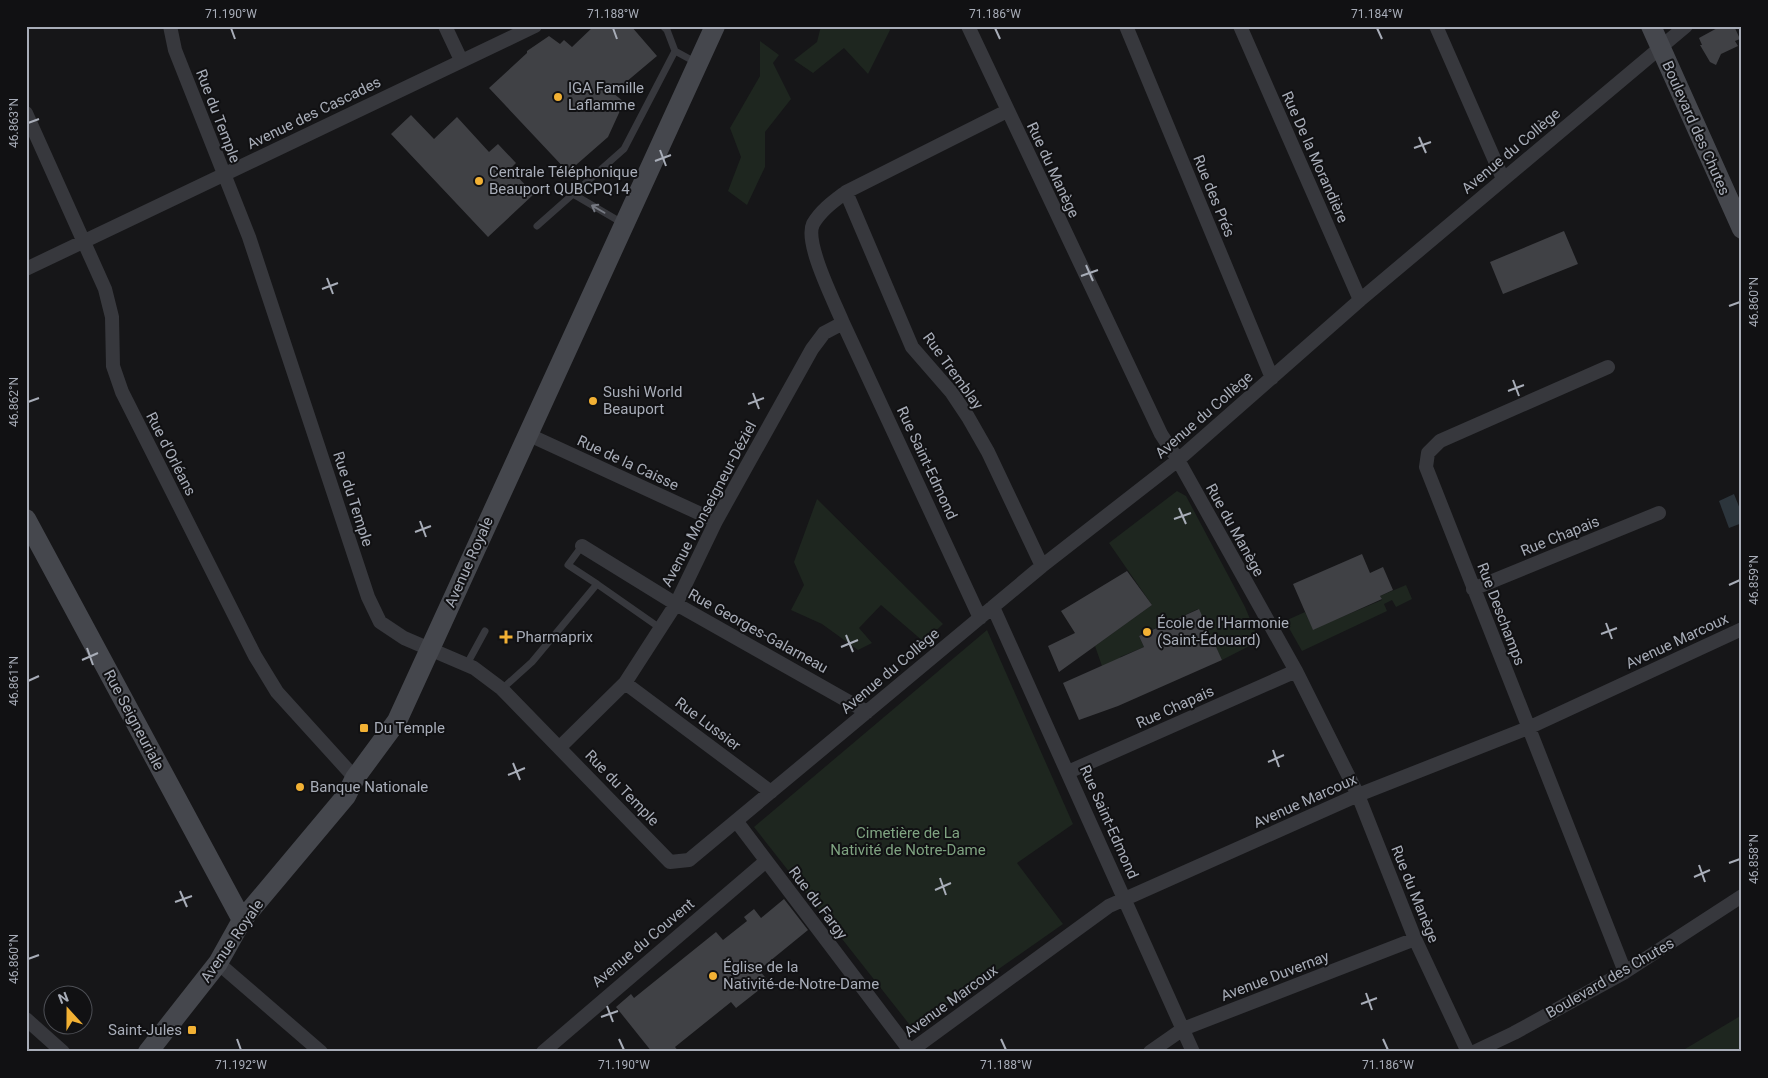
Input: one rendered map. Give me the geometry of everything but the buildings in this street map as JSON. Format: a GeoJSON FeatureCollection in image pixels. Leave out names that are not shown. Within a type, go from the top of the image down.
{"type":"FeatureCollection","features":[{"type":"Feature","properties":{"kind":"main road","name":"Avenue Royale"},"geometry":{"type":"LineString","coordinates":[[148,1052],[218,963],[242,920],[346,796],[355,778],[396,721],[715,26]]}},
{"type":"Feature","properties":{"kind":"main road","name":"Boulevard des Chutes"},"geometry":{"type":"LineString","coordinates":[[1650,26],[1742,229]]}},
{"type":"Feature","properties":{"kind":"main road","name":"Rue Seigneuriale"},"geometry":{"type":"LineString","coordinates":[[26,519],[242,920]]}},
{"type":"Feature","properties":{"kind":"street","name":"Rue du Temple"},"geometry":{"type":"LineString","coordinates":[[170,26],[175,50],[249,237],[368,596],[380,622],[404,638],[467,664],[502,689],[670,862]]}},
{"type":"Feature","properties":{"kind":"street"},"geometry":{"type":"LineString","coordinates":[[445,26],[461,60]]}},
{"type":"Feature","properties":{"kind":"street","name":"Avenue des Cascades"},"geometry":{"type":"LineString","coordinates":[[26,270],[83,241],[535,26]]}},
{"type":"Feature","properties":{"kind":"street","name":"Rue du Manège"},"geometry":{"type":"LineString","coordinates":[[968,26],[1007,112],[1161,434],[1178,460],[1296,671],[1358,795],[1415,939],[1468,1052]]}},
{"type":"Feature","properties":{"kind":"street","name":"Rue des Prés"},"geometry":{"type":"LineString","coordinates":[[1126,26],[1272,378]]}},
{"type":"Feature","properties":{"kind":"street","name":"Rue De la Morandière"},"geometry":{"type":"LineString","coordinates":[[1240,26],[1360,300]]}},
{"type":"Feature","properties":{"kind":"street"},"geometry":{"type":"LineString","coordinates":[[1436,26],[1503,179]]}},
{"type":"Feature","properties":{"kind":"street","name":"Avenue du Collège"},"geometry":{"type":"LineString","coordinates":[[670,862],[689,860],[737,822],[993,606],[1178,460],[1360,300],[1686,26]]}},
{"type":"Feature","properties":{"kind":"street"},"geometry":{"type":"LineString","coordinates":[[843,323],[813,247],[812,226],[823,209],[846,192],[1007,112]]}},
{"type":"Feature","properties":{"kind":"street","name":"Rue d'Orléans"},"geometry":{"type":"LineString","coordinates":[[26,113],[105,289],[112,317],[113,366],[122,392],[254,656],[277,692],[355,778]]}},
{"type":"Feature","properties":{"kind":"street","name":"Rue Tremblay"},"geometry":{"type":"LineString","coordinates":[[846,192],[912,346],[952,393],[973,426],[988,452],[1042,566]]}},
{"type":"Feature","properties":{"kind":"street","name":"Avenue Monseigneur-Déziel"},"geometry":{"type":"LineString","coordinates":[[560,747],[625,683],[676,604],[716,521],[812,348],[824,333],[843,323]]}},
{"type":"Feature","properties":{"kind":"street","name":"Rue Saint-Edmond"},"geometry":{"type":"LineString","coordinates":[[843,323],[980,618]]}},
{"type":"Feature","properties":{"kind":"street","name":"Rue Deschamps"},"geometry":{"type":"LineString","coordinates":[[1608,367],[1440,440],[1428,453],[1426,467],[1625,972]]}},
{"type":"Feature","properties":{"kind":"street","name":"Rue de la Caisse"},"geometry":{"type":"LineString","coordinates":[[527,434],[716,521]]}},
{"type":"Feature","properties":{"kind":"street","name":"Rue Chapais"},"geometry":{"type":"LineString","coordinates":[[1473,589],[1659,514]]}},
{"type":"Feature","properties":{"kind":"street","name":"Rue Georges-Galarneau"},"geometry":{"type":"LineString","coordinates":[[582,546],[676,604],[867,712]]}},
{"type":"Feature","properties":{"kind":"street","name":"Rue Saint-Edmond"},"geometry":{"type":"LineString","coordinates":[[993,606],[1193,1052]]}},
{"type":"Feature","properties":{"kind":"street","name":"Avenue Marcoux"},"geometry":{"type":"LineString","coordinates":[[910,1051],[1109,906],[1358,795],[1528,728],[1742,629]]}},
{"type":"Feature","properties":{"kind":"street","name":"Rue Chapais"},"geometry":{"type":"LineString","coordinates":[[1068,772],[1296,671]]}},
{"type":"Feature","properties":{"kind":"street","name":"Rue Lussier"},"geometry":{"type":"LineString","coordinates":[[625,683],[771,792]]}},
{"type":"Feature","properties":{"kind":"street","name":"Rue du Fargy"},"geometry":{"type":"LineString","coordinates":[[737,822],[910,1051]]}},
{"type":"Feature","properties":{"kind":"street","name":"Avenue du Couvent"},"geometry":{"type":"LineString","coordinates":[[543,1052],[766,861]]}},
{"type":"Feature","properties":{"kind":"street","name":"Boulevard des Chutes"},"geometry":{"type":"LineString","coordinates":[[1474,1052],[1514,1033],[1625,972],[1742,896]]}},
{"type":"Feature","properties":{"kind":"street","name":"Avenue Duvernay"},"geometry":{"type":"LineString","coordinates":[[1150,1052],[1183,1029],[1415,939]]}},
{"type":"Feature","properties":{"kind":"street"},"geometry":{"type":"LineString","coordinates":[[218,963],[321,1052]]}},
{"type":"Feature","properties":{"kind":"street"},"geometry":{"type":"LineString","coordinates":[[26,1018],[63,1052]]}},
{"type":"Feature","properties":{"kind":"lane"},"geometry":{"type":"LineString","coordinates":[[663,26],[667,30],[675,51],[698,63]]}},
{"type":"Feature","properties":{"kind":"lane"},"geometry":{"type":"LineString","coordinates":[[537,226],[624,149],[675,51]]}},
{"type":"Feature","properties":{"kind":"lane"},"geometry":{"type":"LineString","coordinates":[[573,194],[624,224]]}},
{"type":"Feature","properties":{"kind":"lane"},"geometry":{"type":"LineString","coordinates":[[582,546],[568,565],[660,628]]}},
{"type":"Feature","properties":{"kind":"lane"},"geometry":{"type":"LineString","coordinates":[[502,689],[532,662],[597,584]]}},
{"type":"Feature","properties":{"kind":"lane"},"geometry":{"type":"LineString","coordinates":[[467,664],[485,631]]}},
{"type":"Feature","properties":{"kind":"green space"},"geometry":{"type":"Polygon","coordinates":[[[821,26],[889,26],[890,30],[868,74],[844,48],[813,73],[794,60],[817,42],[821,26]]]}},
{"type":"Feature","properties":{"kind":"green space"},"geometry":{"type":"Polygon","coordinates":[[[760,41],[779,55],[773,63],[791,99],[765,132],[765,167],[747,205],[728,191],[741,157],[730,128],[760,76],[760,41]]]}},
{"type":"Feature","properties":{"kind":"green space"},"geometry":{"type":"Polygon","coordinates":[[[1177,491],[1186,496],[1245,607],[1259,641],[1222,660],[1198,609],[1139,636],[1144,647],[1120,657],[1125,668],[1109,686],[1095,646],[1152,605],[1109,543],[1177,491]]]}},
{"type":"Feature","properties":{"kind":"green space"},"geometry":{"type":"Polygon","coordinates":[[[817,499],[943,624],[924,642],[881,605],[859,628],[872,643],[858,650],[822,624],[791,610],[804,585],[794,562],[817,499]]]}},
{"type":"Feature","properties":{"kind":"green space"},"geometry":{"type":"Polygon","coordinates":[[[1406,585],[1412,599],[1396,607],[1392,600],[1384,604],[1387,611],[1302,651],[1285,621],[1305,612],[1313,629],[1382,600],[1380,596],[1406,585]]]}},
{"type":"Feature","properties":{"kind":"green space","name":"Cimetière de La Nativité de Notre-Dame"},"geometry":{"type":"Polygon","coordinates":[[[987,630],[1073,824],[1017,863],[1063,924],[913,1029],[754,827],[987,630]]]}},
{"type":"Feature","properties":{"kind":"green space"},"geometry":{"type":"Polygon","coordinates":[[[1742,1015],[1742,1052],[1680,1052],[1742,1015]]]}},
{"type":"Feature","properties":{"kind":"shaded area"},"geometry":{"type":"Polygon","coordinates":[[[1734,494],[1742,514],[1742,523],[1729,528],[1719,501],[1734,494]]]}},
{"type":"Feature","properties":{"kind":"place","name":"IGA Famille Laflamme"},"geometry":{"type":"Point","coordinates":[558,97]}},
{"type":"Feature","properties":{"kind":"place","name":"Centrale Téléphonique Beauport QUBCPQ14"},"geometry":{"type":"Point","coordinates":[479,181]}},
{"type":"Feature","properties":{"kind":"place","name":"Sushi World Beauport"},"geometry":{"type":"Point","coordinates":[593,401]}},
{"type":"Feature","properties":{"kind":"place","name":"École de l'Harmonie (Saint-Édouard)"},"geometry":{"type":"Point","coordinates":[1147,632]}},
{"type":"Feature","properties":{"kind":"place","name":"Pharmaprix"},"geometry":{"type":"Point","coordinates":[506,637]}},
{"type":"Feature","properties":{"kind":"place","name":"Du Temple"},"geometry":{"type":"Point","coordinates":[364,728]}},
{"type":"Feature","properties":{"kind":"place","name":"Banque Nationale"},"geometry":{"type":"Point","coordinates":[300,787]}},
{"type":"Feature","properties":{"kind":"place","name":"Église de la Nativité-de-Notre-Dame"},"geometry":{"type":"Point","coordinates":[713,976]}},
{"type":"Feature","properties":{"kind":"place","name":"Saint-Jules"},"geometry":{"type":"Point","coordinates":[192,1030]}}]}
